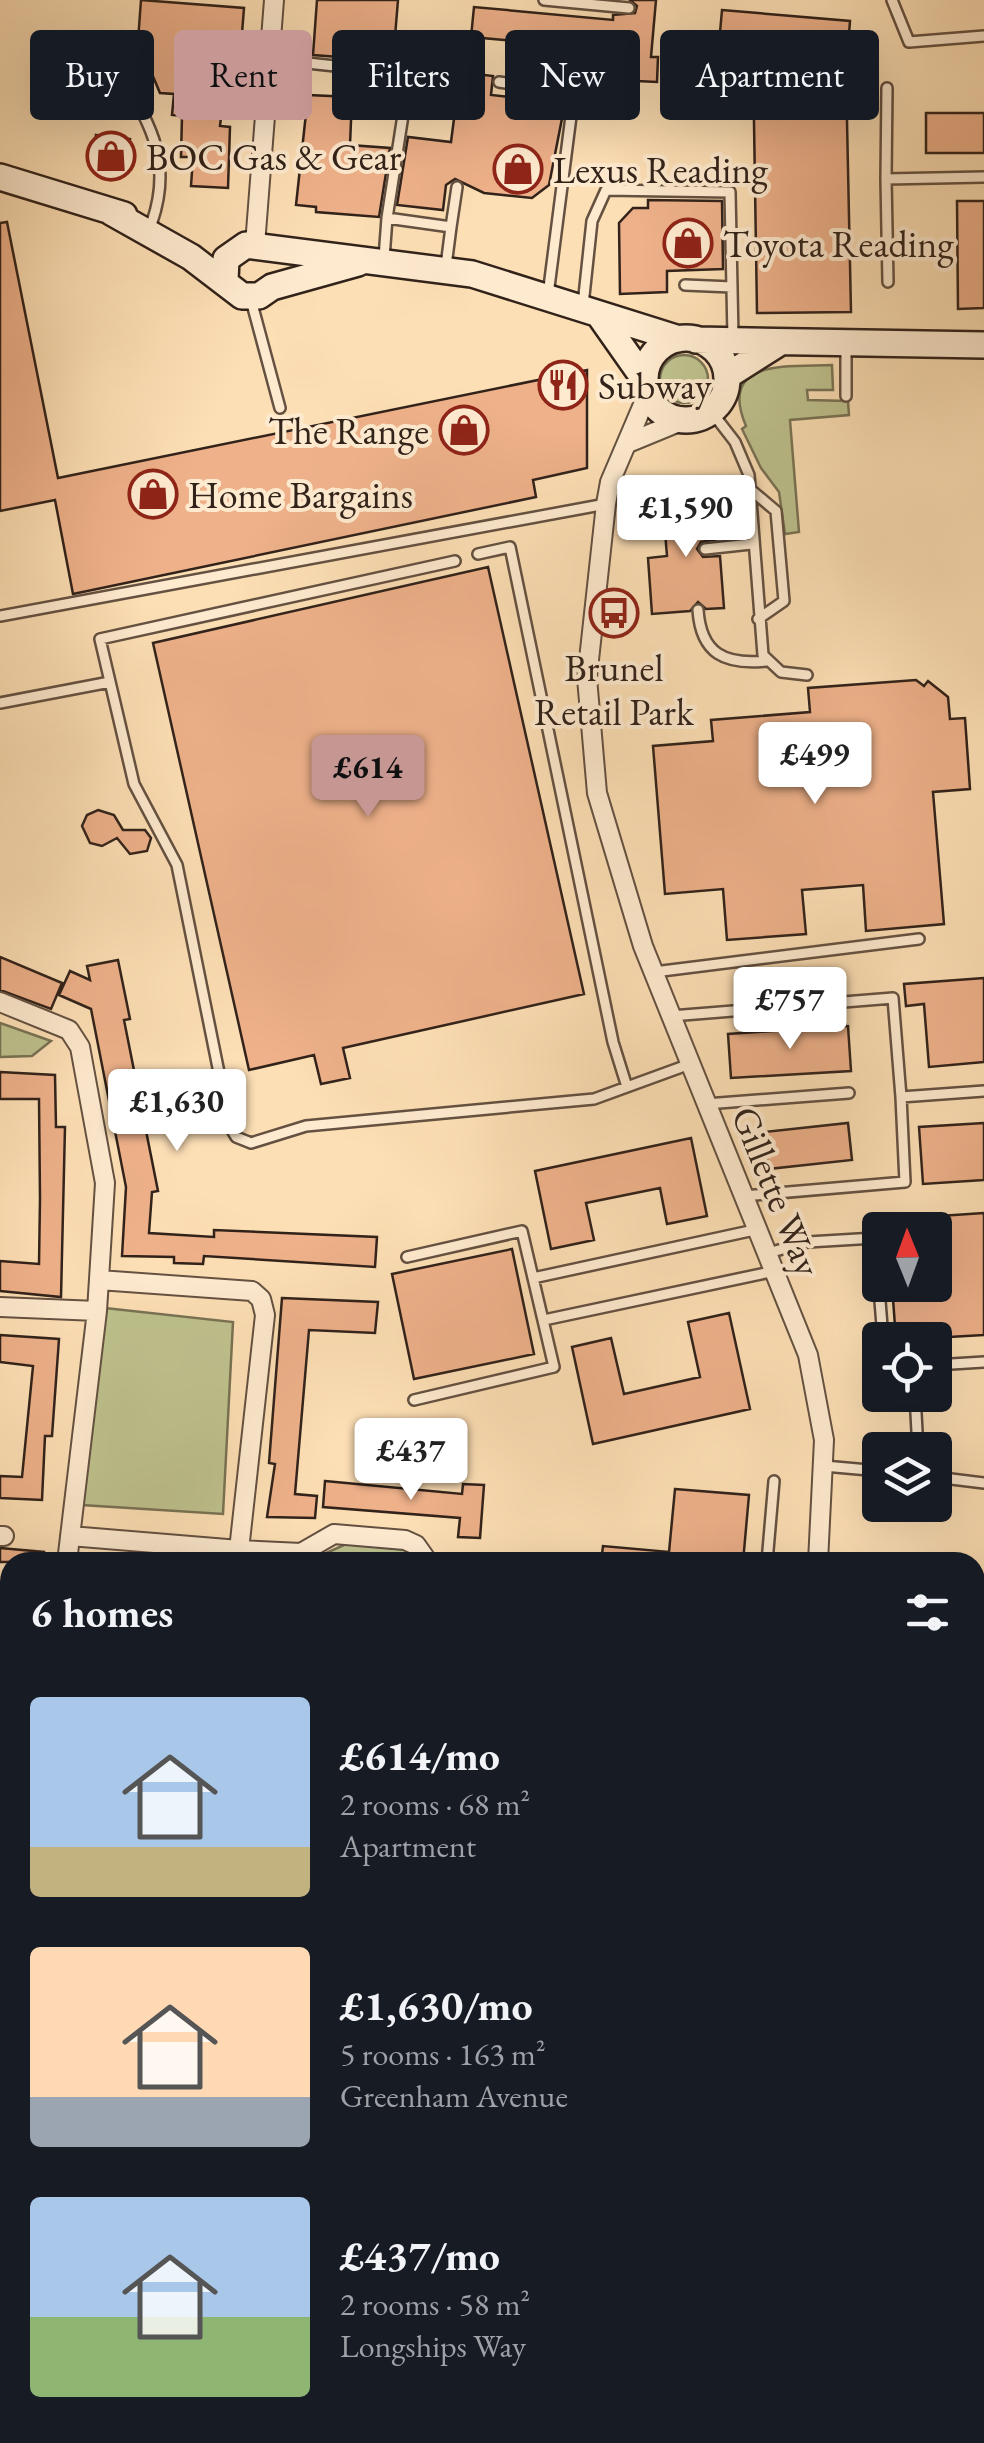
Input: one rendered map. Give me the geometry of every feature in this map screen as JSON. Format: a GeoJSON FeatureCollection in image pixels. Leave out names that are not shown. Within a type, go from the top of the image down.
{"type":"FeatureCollection","features":[{"type":"Feature","properties":{"kind":"street"},"geometry":{"type":"LineString","coordinates":[[272,30],[274,0]]}},
{"type":"Feature","properties":{"kind":"street"},"geometry":{"type":"LineString","coordinates":[[251,249],[264,120]]}},
{"type":"Feature","properties":{"kind":"street"},"geometry":{"type":"LineString","coordinates":[[0,177],[251,249],[446,269],[548,295],[688,340],[719,356],[727,376],[724,394],[711,411],[628,443]]}},
{"type":"Feature","properties":{"kind":"street"},"geometry":{"type":"LineString","coordinates":[[112,212],[225,280],[235,293],[261,292],[378,260]]}},
{"type":"Feature","properties":{"kind":"street"},"geometry":{"type":"LineString","coordinates":[[225,280],[224,266],[251,249]]}},
{"type":"Feature","properties":{"kind":"street"},"geometry":{"type":"LineString","coordinates":[[251,249],[277,271],[261,292]]}},
{"type":"Feature","properties":{"kind":"street"},"geometry":{"type":"LineString","coordinates":[[592,312],[660,411],[684,420]]}},
{"type":"Feature","properties":{"kind":"street"},"geometry":{"type":"LineString","coordinates":[[646,386],[654,354],[688,340],[984,345]]}},
{"type":"Feature","properties":{"kind":"street"},"geometry":{"type":"LineString","coordinates":[[727,376],[779,343]]}},
{"type":"Feature","properties":{"kind":"street","name":"Gillette Way"},"geometry":{"type":"LineString","coordinates":[[646,386],[606,504],[588,678],[597,792],[654,972],[808,1354],[824,1440],[819,1552]]}},
{"type":"Feature","properties":{"kind":"street"},"geometry":{"type":"LineString","coordinates":[[0,1002],[69,1030],[80,1046],[105,1183],[97,1311],[69,1552]]}},
{"type":"Feature","properties":{"kind":"street"},"geometry":{"type":"LineString","coordinates":[[99,1280],[252,1290],[261,1299],[265,1315],[240,1552]]}},
{"type":"Feature","properties":{"kind":"street"},"geometry":{"type":"LineString","coordinates":[[0,1306],[97,1311]]}},
{"type":"Feature","properties":{"kind":"street"},"geometry":{"type":"LineString","coordinates":[[303,1552],[334,1534],[404,1540],[420,1552]]}},
{"type":"Feature","properties":{"kind":"street"},"geometry":{"type":"LineString","coordinates":[[70,1536],[206,1552]]}},
{"type":"Feature","properties":{"kind":"lane"},"geometry":{"type":"LineString","coordinates":[[544,0],[629,8]]}},
{"type":"Feature","properties":{"kind":"lane"},"geometry":{"type":"LineString","coordinates":[[892,0],[909,42],[984,36]]}},
{"type":"Feature","properties":{"kind":"lane"},"geometry":{"type":"LineString","coordinates":[[499,82],[574,93],[548,295]]}},
{"type":"Feature","properties":{"kind":"lane"},"geometry":{"type":"LineString","coordinates":[[887,88],[888,282]]}},
{"type":"Feature","properties":{"kind":"lane"},"geometry":{"type":"LineString","coordinates":[[145,120],[155,138],[164,190],[152,222]]}},
{"type":"Feature","properties":{"kind":"lane"},"geometry":{"type":"LineString","coordinates":[[378,260],[402,120]]}},
{"type":"Feature","properties":{"kind":"lane"},"geometry":{"type":"LineString","coordinates":[[886,179],[984,177]]}},
{"type":"Feature","properties":{"kind":"lane"},"geometry":{"type":"LineString","coordinates":[[446,269],[457,187]]}},
{"type":"Feature","properties":{"kind":"lane"},"geometry":{"type":"LineString","coordinates":[[592,312],[592,220],[606,190],[730,192],[733,338]]}},
{"type":"Feature","properties":{"kind":"lane"},"geometry":{"type":"LineString","coordinates":[[387,218],[451,227]]}},
{"type":"Feature","properties":{"kind":"lane"},"geometry":{"type":"LineString","coordinates":[[685,285],[732,287]]}},
{"type":"Feature","properties":{"kind":"lane"},"geometry":{"type":"LineString","coordinates":[[261,292],[280,408]]}},
{"type":"Feature","properties":{"kind":"lane"},"geometry":{"type":"LineString","coordinates":[[846,343],[846,396]]}},
{"type":"Feature","properties":{"kind":"lane"},"geometry":{"type":"LineString","coordinates":[[711,411],[746,462],[758,619],[766,660],[781,672],[807,674]]}},
{"type":"Feature","properties":{"kind":"lane"},"geometry":{"type":"LineString","coordinates":[[751,490],[776,511],[784,601],[758,619]]}},
{"type":"Feature","properties":{"kind":"lane"},"geometry":{"type":"LineString","coordinates":[[0,616],[606,504]]}},
{"type":"Feature","properties":{"kind":"lane"},"geometry":{"type":"LineString","coordinates":[[705,550],[751,544]]}},
{"type":"Feature","properties":{"kind":"lane"},"geometry":{"type":"LineString","coordinates":[[478,554],[510,547],[613,1042],[627,1087]]}},
{"type":"Feature","properties":{"kind":"lane"},"geometry":{"type":"LineString","coordinates":[[455,561],[100,638],[134,784],[176,866],[230,1127],[236,1137],[251,1143],[306,1126],[594,1099],[690,1064]]}},
{"type":"Feature","properties":{"kind":"lane"},"geometry":{"type":"LineString","coordinates":[[698,610],[700,630],[710,651],[737,664],[766,660]]}},
{"type":"Feature","properties":{"kind":"lane"},"geometry":{"type":"LineString","coordinates":[[0,703],[110,682]]}},
{"type":"Feature","properties":{"kind":"lane"},"geometry":{"type":"LineString","coordinates":[[654,972],[919,938]]}},
{"type":"Feature","properties":{"kind":"lane"},"geometry":{"type":"LineString","coordinates":[[671,1016],[893,998],[905,1182],[743,1196]]}},
{"type":"Feature","properties":{"kind":"lane"},"geometry":{"type":"LineString","coordinates":[[901,1097],[984,1090]]}},
{"type":"Feature","properties":{"kind":"lane"},"geometry":{"type":"LineString","coordinates":[[706,1104],[848,1093]]}},
{"type":"Feature","properties":{"kind":"lane"},"geometry":{"type":"LineString","coordinates":[[406,1257],[522,1230],[554,1366],[414,1400]]}},
{"type":"Feature","properties":{"kind":"lane"},"geometry":{"type":"LineString","coordinates":[[533,1278],[759,1230]]}},
{"type":"Feature","properties":{"kind":"lane"},"geometry":{"type":"LineString","coordinates":[[544,1320],[772,1262],[808,1242],[875,1238],[882,1322]]}},
{"type":"Feature","properties":{"kind":"lane"},"geometry":{"type":"LineString","coordinates":[[952,1364],[984,1362]]}},
{"type":"Feature","properties":{"kind":"lane"},"geometry":{"type":"LineString","coordinates":[[824,1466],[862,1469]]}},
{"type":"Feature","properties":{"kind":"lane"},"geometry":{"type":"LineString","coordinates":[[952,1479],[984,1483]]}},
{"type":"Feature","properties":{"kind":"lane"},"geometry":{"type":"LineString","coordinates":[[768,1552],[774,1480]]}},
{"type":"Feature","properties":{"kind":"green space"},"geometry":{"type":"Polygon","coordinates":[[[684,355],[701,362],[708,379],[701,396],[684,403],[667,396],[660,379],[667,362],[684,355]]]}},
{"type":"Feature","properties":{"kind":"green space"},"geometry":{"type":"Polygon","coordinates":[[[832,365],[833,390],[807,390],[808,400],[848,401],[849,415],[790,420],[799,532],[785,534],[779,492],[761,468],[742,429],[746,426],[740,404],[741,388],[749,377],[762,371],[832,365]]]}},
{"type":"Feature","properties":{"kind":"green space"},"geometry":{"type":"Polygon","coordinates":[[[0,1023],[51,1041],[32,1056],[0,1057],[0,1023]]]}},
{"type":"Feature","properties":{"kind":"green space"},"geometry":{"type":"Polygon","coordinates":[[[105,1308],[233,1322],[223,1514],[82,1505],[105,1308]]]}},
{"type":"Feature","properties":{"kind":"green space"},"geometry":{"type":"Polygon","coordinates":[[[346,1544],[412,1552],[328,1552],[346,1544]]]}},
{"type":"Feature","properties":{"kind":"building"},"geometry":{"type":"Polygon","coordinates":[[[141,0],[244,8],[242,30],[174,30],[174,94],[160,93],[154,79],[154,30],[139,30],[141,0]]]}},
{"type":"Feature","properties":{"kind":"building"},"geometry":{"type":"Polygon","coordinates":[[[317,0],[398,0],[396,30],[332,30],[332,56],[313,55],[317,0]]]}},
{"type":"Feature","properties":{"kind":"building"},"geometry":{"type":"Polygon","coordinates":[[[630,0],[656,0],[651,57],[658,57],[657,82],[640,81],[640,30],[505,30],[505,40],[485,38],[485,30],[472,30],[474,7],[613,20],[613,15],[635,13],[637,6],[630,0]]]}},
{"type":"Feature","properties":{"kind":"building"},"geometry":{"type":"Polygon","coordinates":[[[722,10],[850,21],[849,30],[720,30],[722,10]]]}},
{"type":"Feature","properties":{"kind":"building"},"geometry":{"type":"Polygon","coordinates":[[[485,75],[493,76],[491,95],[505,97],[505,120],[562,120],[549,185],[532,198],[484,193],[455,179],[446,185],[443,210],[397,205],[408,137],[451,142],[454,120],[485,120],[485,75]]]}},
{"type":"Feature","properties":{"kind":"building"},"geometry":{"type":"Polygon","coordinates":[[[312,95],[332,96],[332,120],[351,120],[350,145],[390,148],[379,217],[316,212],[316,207],[296,205],[305,120],[312,120],[312,95]]]}},
{"type":"Feature","properties":{"kind":"building"},"geometry":{"type":"Polygon","coordinates":[[[926,113],[984,113],[984,153],[926,153],[926,113]]]}},
{"type":"Feature","properties":{"kind":"building"},"geometry":{"type":"Polygon","coordinates":[[[182,120],[221,120],[220,126],[230,127],[228,188],[191,186],[193,157],[181,157],[182,120]]]}},
{"type":"Feature","properties":{"kind":"building"},"geometry":{"type":"Polygon","coordinates":[[[754,120],[847,120],[851,312],[757,313],[754,120]]]}},
{"type":"Feature","properties":{"kind":"building"},"geometry":{"type":"Polygon","coordinates":[[[96,135],[130,139],[126,170],[92,166],[96,135]]]}},
{"type":"Feature","properties":{"kind":"building"},"geometry":{"type":"Polygon","coordinates":[[[648,200],[722,201],[723,269],[667,271],[667,292],[620,294],[619,223],[633,208],[648,208],[648,200]]]}},
{"type":"Feature","properties":{"kind":"building"},"geometry":{"type":"Polygon","coordinates":[[[957,201],[984,201],[984,308],[958,309],[957,201]]]}},
{"type":"Feature","properties":{"kind":"building"},"geometry":{"type":"Polygon","coordinates":[[[7,222],[58,478],[587,370],[587,468],[533,480],[536,497],[73,594],[55,500],[0,511],[0,223],[7,222]]]}},
{"type":"Feature","properties":{"kind":"building"},"geometry":{"type":"Polygon","coordinates":[[[697,494],[698,513],[717,512],[719,539],[701,542],[697,549],[703,557],[720,556],[724,608],[706,609],[698,602],[690,611],[652,614],[648,558],[667,556],[662,496],[697,494]]]}},
{"type":"Feature","properties":{"kind":"building"},"geometry":{"type":"Polygon","coordinates":[[[488,567],[584,994],[343,1048],[350,1078],[321,1084],[314,1055],[249,1070],[153,643],[488,567]]]}},
{"type":"Feature","properties":{"kind":"building"},"geometry":{"type":"Polygon","coordinates":[[[916,680],[924,686],[928,681],[948,697],[950,719],[965,718],[970,789],[933,792],[944,924],[866,931],[863,885],[802,890],[806,934],[727,940],[723,889],[665,894],[653,746],[713,741],[711,720],[810,712],[808,688],[916,680]]]}},
{"type":"Feature","properties":{"kind":"building"},"geometry":{"type":"Polygon","coordinates":[[[98,810],[114,815],[123,830],[145,830],[151,838],[147,851],[130,854],[117,838],[102,846],[90,843],[82,826],[87,815],[98,810]]]}},
{"type":"Feature","properties":{"kind":"building"},"geometry":{"type":"Polygon","coordinates":[[[0,957],[62,983],[51,1009],[0,990],[0,957]]]}},
{"type":"Feature","properties":{"kind":"building"},"geometry":{"type":"Polygon","coordinates":[[[118,960],[130,1019],[124,1020],[158,1191],[152,1192],[149,1233],[214,1237],[214,1230],[377,1237],[375,1267],[204,1256],[203,1264],[174,1263],[174,1257],[122,1256],[126,1187],[91,1009],[59,995],[70,971],[90,980],[87,966],[118,960]]]}},
{"type":"Feature","properties":{"kind":"building"},"geometry":{"type":"Polygon","coordinates":[[[984,978],[984,1062],[929,1067],[924,1004],[906,1006],[904,984],[984,978]]]}},
{"type":"Feature","properties":{"kind":"building"},"geometry":{"type":"Polygon","coordinates":[[[848,1026],[851,1071],[731,1078],[728,1034],[848,1026]]]}},
{"type":"Feature","properties":{"kind":"building"},"geometry":{"type":"Polygon","coordinates":[[[0,1072],[55,1075],[56,1127],[65,1127],[61,1297],[0,1291],[0,1261],[39,1264],[40,1199],[39,1099],[0,1099],[0,1072]]]}},
{"type":"Feature","properties":{"kind":"building"},"geometry":{"type":"Polygon","coordinates":[[[848,1123],[852,1160],[768,1169],[764,1132],[848,1123]]]}},
{"type":"Feature","properties":{"kind":"building"},"geometry":{"type":"Polygon","coordinates":[[[984,1123],[984,1180],[923,1184],[919,1127],[984,1123]]]}},
{"type":"Feature","properties":{"kind":"building"},"geometry":{"type":"Polygon","coordinates":[[[691,1138],[707,1216],[667,1224],[660,1188],[586,1203],[594,1240],[551,1249],[535,1171],[691,1138]]]}},
{"type":"Feature","properties":{"kind":"building"},"geometry":{"type":"Polygon","coordinates":[[[984,1213],[984,1335],[952,1337],[952,1322],[895,1322],[893,1302],[952,1302],[952,1215],[984,1213]]]}},
{"type":"Feature","properties":{"kind":"building"},"geometry":{"type":"Polygon","coordinates":[[[512,1249],[534,1354],[414,1379],[392,1274],[512,1249]]]}},
{"type":"Feature","properties":{"kind":"building"},"geometry":{"type":"Polygon","coordinates":[[[282,1298],[378,1302],[375,1333],[309,1330],[295,1494],[317,1496],[315,1518],[267,1517],[275,1464],[269,1463],[282,1298]]]}},
{"type":"Feature","properties":{"kind":"building"},"geometry":{"type":"Polygon","coordinates":[[[729,1313],[750,1409],[593,1444],[572,1347],[611,1338],[624,1394],[700,1377],[688,1322],[729,1313]]]}},
{"type":"Feature","properties":{"kind":"building"},"geometry":{"type":"Polygon","coordinates":[[[0,1335],[59,1339],[52,1436],[45,1436],[42,1500],[0,1498],[0,1476],[22,1477],[33,1366],[0,1362],[0,1335]]]}},
{"type":"Feature","properties":{"kind":"building"},"geometry":{"type":"Polygon","coordinates":[[[325,1481],[462,1494],[463,1484],[484,1485],[480,1538],[458,1537],[460,1518],[323,1507],[325,1481]]]}},
{"type":"Feature","properties":{"kind":"building"},"geometry":{"type":"Polygon","coordinates":[[[675,1489],[749,1495],[744,1552],[669,1552],[675,1489]]]}},
{"type":"Feature","properties":{"kind":"building"},"geometry":{"type":"Polygon","coordinates":[[[603,1546],[669,1552],[602,1552],[603,1546]]]}},
{"type":"Feature","properties":{"kind":"building"},"geometry":{"type":"Polygon","coordinates":[[[0,1548],[44,1552],[0,1552],[0,1548]]]}},
{"type":"Feature","properties":{"kind":"place","name":"BOC Gas & Gear"},"geometry":{"type":"Point","coordinates":[111,156]}},
{"type":"Feature","properties":{"kind":"place","name":"Lexus Reading"},"geometry":{"type":"Point","coordinates":[518,169]}},
{"type":"Feature","properties":{"kind":"place","name":"Toyota Reading"},"geometry":{"type":"Point","coordinates":[688,243]}},
{"type":"Feature","properties":{"kind":"place","name":"Subway"},"geometry":{"type":"Point","coordinates":[563,385]}},
{"type":"Feature","properties":{"kind":"place","name":"The Range"},"geometry":{"type":"Point","coordinates":[464,430]}},
{"type":"Feature","properties":{"kind":"place","name":"Home Bargains"},"geometry":{"type":"Point","coordinates":[153,494]}},
{"type":"Feature","properties":{"kind":"place","name":"Brunel Retail Park"},"geometry":{"type":"Point","coordinates":[614,613]}}]}
